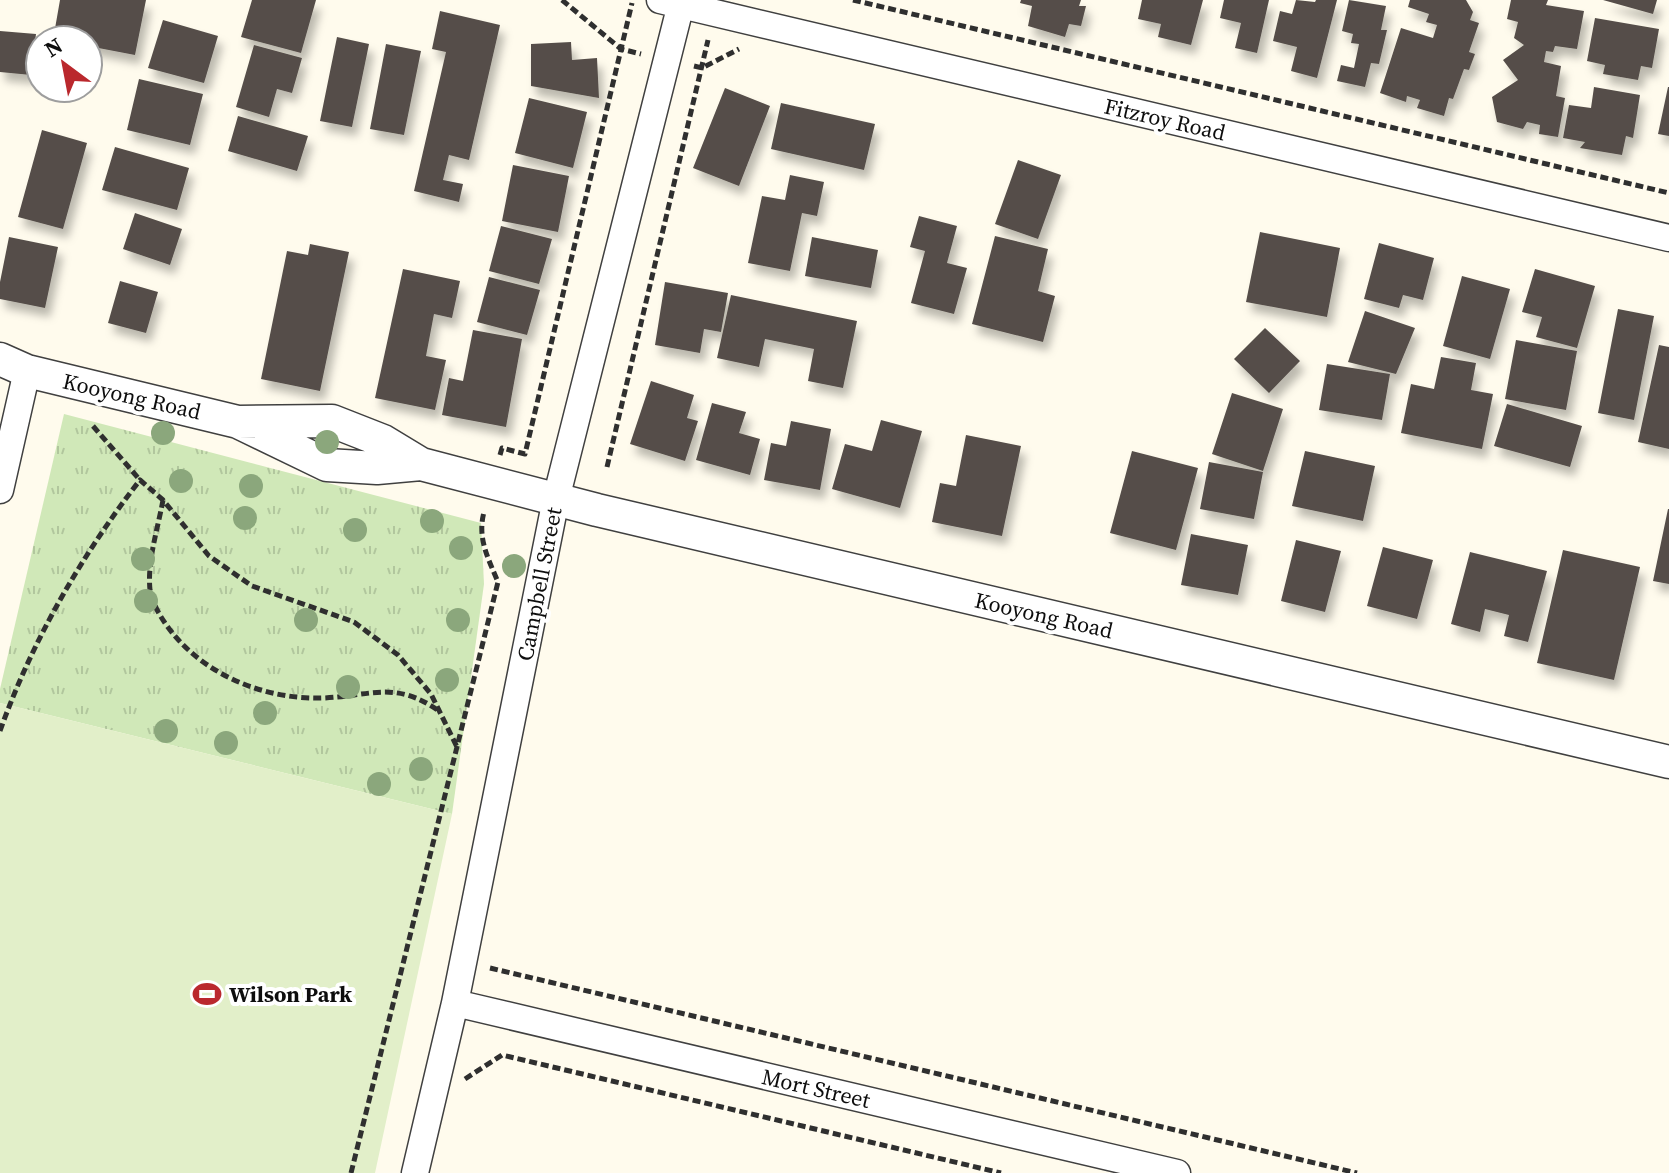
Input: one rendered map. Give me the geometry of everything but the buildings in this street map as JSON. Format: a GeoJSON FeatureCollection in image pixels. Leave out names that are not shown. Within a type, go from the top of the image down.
{"type":"FeatureCollection","features":[{"type":"Feature","properties":{"kind":"street","name":"Fitzroy Road"},"geometry":{"type":"LineString","coordinates":[[675,2],[1669,238]]}},
{"type":"Feature","properties":{"kind":"street","name":"Campbell Street"},"geometry":{"type":"LineString","coordinates":[[415,1173],[455,1003],[556,499],[675,2]]}},
{"type":"Feature","properties":{"kind":"street","name":"Kooyong Road"},"geometry":{"type":"LineString","coordinates":[[9,368],[238,422],[327,465],[377,468],[421,464]]}},
{"type":"Feature","properties":{"kind":"street"},"geometry":{"type":"LineString","coordinates":[[0,490],[9,368]]}},
{"type":"Feature","properties":{"kind":"street","name":"Kooyong Road"},"geometry":{"type":"LineString","coordinates":[[238,422],[332,421],[383,441],[421,464],[556,499],[1669,762]]}},
{"type":"Feature","properties":{"kind":"street","name":"Mort Street"},"geometry":{"type":"LineString","coordinates":[[455,1003],[1177,1173]]}},
{"type":"Feature","properties":{"kind":"path"},"geometry":{"type":"LineString","coordinates":[[499,460],[502,448],[525,454],[633,0]]}},
{"type":"Feature","properties":{"kind":"path"},"geometry":{"type":"LineString","coordinates":[[853,0],[1669,193]]}},
{"type":"Feature","properties":{"kind":"path"},"geometry":{"type":"LineString","coordinates":[[607,467],[714,13]]}},
{"type":"Feature","properties":{"kind":"path"},"geometry":{"type":"LineString","coordinates":[[93,426],[140,480],[163,500],[209,556],[252,586],[354,622],[398,655],[431,694],[457,747]]}},
{"type":"Feature","properties":{"kind":"path"},"geometry":{"type":"LineString","coordinates":[[0,731],[20,676],[44,630],[102,529],[140,480]]}},
{"type":"Feature","properties":{"kind":"path"},"geometry":{"type":"LineString","coordinates":[[163,500],[151,567],[150,591],[158,613],[171,632],[199,661],[248,685],[286,697],[322,698],[400,691],[421,698],[440,711]]}},
{"type":"Feature","properties":{"kind":"path"},"geometry":{"type":"LineString","coordinates":[[351,1173],[498,582],[483,546],[481,523],[487,502]]}},
{"type":"Feature","properties":{"kind":"path"},"geometry":{"type":"LineString","coordinates":[[488,967],[1357,1173]]}},
{"type":"Feature","properties":{"kind":"path"},"geometry":{"type":"LineString","coordinates":[[461,1082],[502,1055],[1001,1173]]}},
{"type":"Feature","properties":{"kind":"green space"},"geometry":{"type":"Polygon","coordinates":[[[64,414],[481,523],[484,584],[452,814],[0,703],[0,689],[64,414]]]}},
{"type":"Feature","properties":{"kind":"green space","name":"Wilson Park"},"geometry":{"type":"Polygon","coordinates":[[[0,703],[452,814],[375,1173],[0,1173],[0,703]]]}},
{"type":"Feature","properties":{"kind":"place","name":"Wilson Park"},"geometry":{"type":"Point","coordinates":[207,994]}}]}
